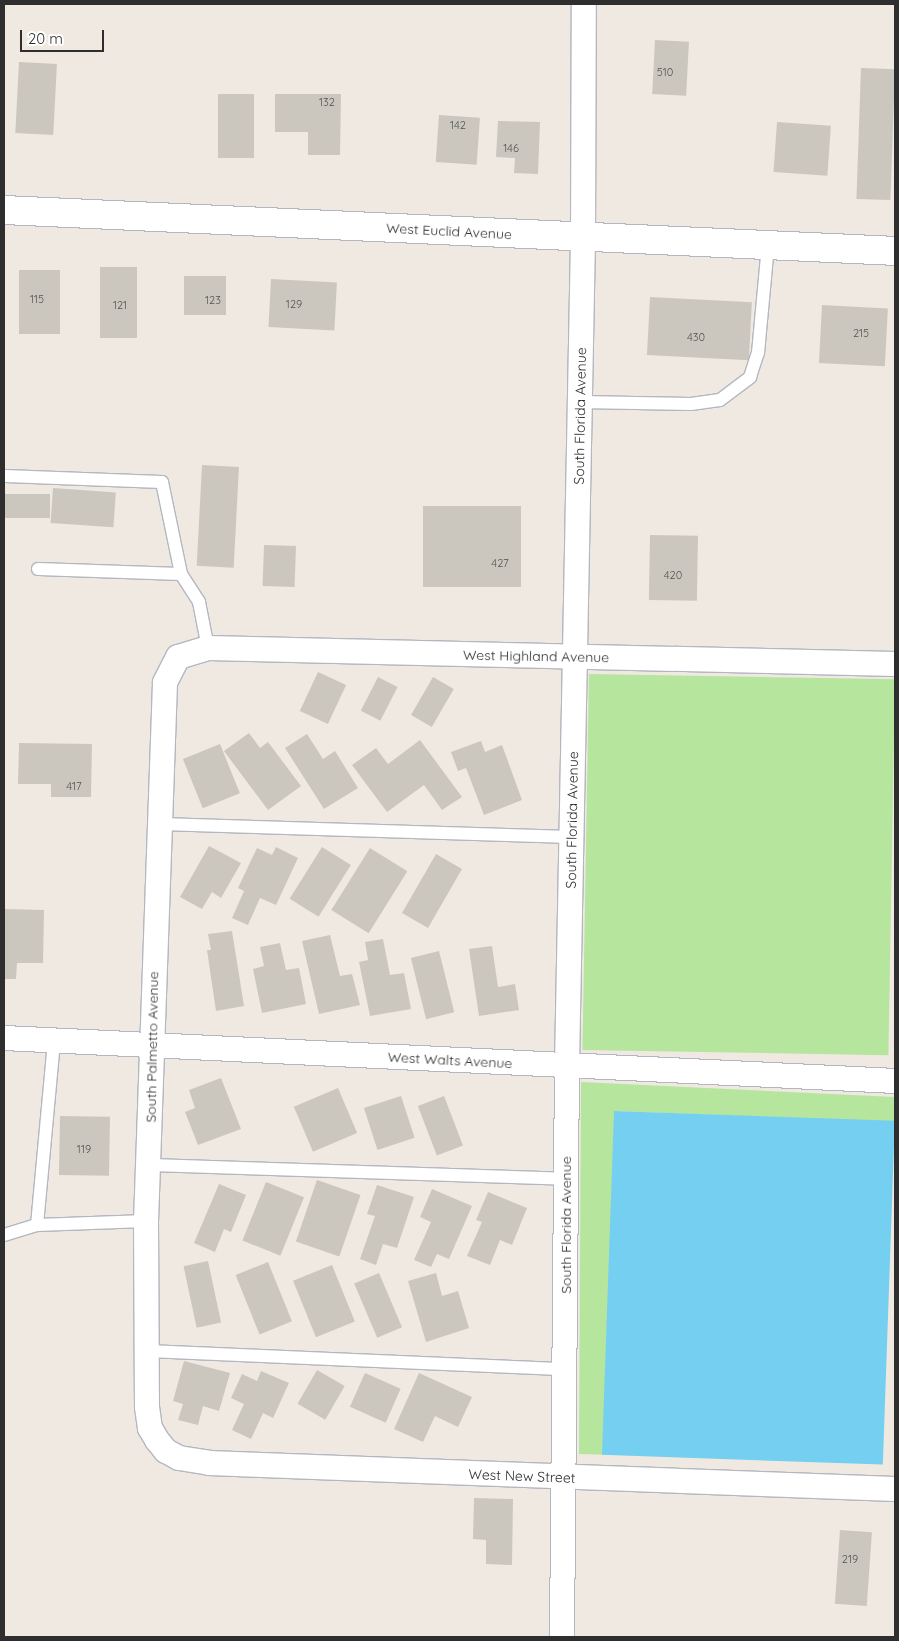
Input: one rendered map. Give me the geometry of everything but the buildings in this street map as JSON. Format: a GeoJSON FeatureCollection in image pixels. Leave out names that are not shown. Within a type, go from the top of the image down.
{"type":"FeatureCollection","features":[{"type":"Feature","properties":{"kind":"street","name":"South Florida Avenue"},"geometry":{"type":"LineString","coordinates":[[562,1637],[567,1065],[583,237],[584,4]]}},
{"type":"Feature","properties":{"kind":"street","name":"West Euclid Avenue"},"geometry":{"type":"LineString","coordinates":[[4,210],[895,251]]}},
{"type":"Feature","properties":{"kind":"street","name":"West Highland Avenue"},"geometry":{"type":"LineString","coordinates":[[178,657],[208,648],[895,664]]}},
{"type":"Feature","properties":{"kind":"street","name":"South Palmetto Avenue"},"geometry":{"type":"LineString","coordinates":[[157,1440],[150,1428],[147,1407],[146,1221],[150,1165],[151,1045],[165,683],[178,657]]}},
{"type":"Feature","properties":{"kind":"street","name":"West Walts Avenue"},"geometry":{"type":"LineString","coordinates":[[4,1038],[895,1081]]}},
{"type":"Feature","properties":{"kind":"street","name":"West New Street"},"geometry":{"type":"LineString","coordinates":[[157,1440],[166,1451],[179,1458],[208,1463],[895,1490]]}},
{"type":"Feature","properties":{"kind":"lane"},"geometry":{"type":"LineString","coordinates":[[580,402],[691,404],[720,400],[750,377],[758,353],[768,245]]}},
{"type":"Feature","properties":{"kind":"lane"},"geometry":{"type":"LineString","coordinates":[[4,476],[162,482],[182,574],[199,602],[208,648]]}},
{"type":"Feature","properties":{"kind":"lane"},"geometry":{"type":"LineString","coordinates":[[38,570],[182,574]]}},
{"type":"Feature","properties":{"kind":"lane"},"geometry":{"type":"LineString","coordinates":[[159,824],[572,838]]}},
{"type":"Feature","properties":{"kind":"lane"},"geometry":{"type":"LineString","coordinates":[[37,1226],[54,1040]]}},
{"type":"Feature","properties":{"kind":"lane"},"geometry":{"type":"LineString","coordinates":[[150,1165],[566,1179]]}},
{"type":"Feature","properties":{"kind":"lane"},"geometry":{"type":"LineString","coordinates":[[4,1235],[37,1226],[146,1221]]}},
{"type":"Feature","properties":{"kind":"lane"},"geometry":{"type":"LineString","coordinates":[[148,1350],[565,1369]]}},
{"type":"Feature","properties":{"kind":"green space"},"geometry":{"type":"Polygon","coordinates":[[[589,674],[895,679],[888,1055],[582,1050],[589,674]]]}},
{"type":"Feature","properties":{"kind":"green space"},"geometry":{"type":"Polygon","coordinates":[[[581,1082],[895,1097],[895,1122],[615,1111],[618,1455],[579,1454],[581,1082]]]}},
{"type":"Feature","properties":{"kind":"water"},"geometry":{"type":"Polygon","coordinates":[[[614,1111],[895,1121],[883,1465],[602,1455],[614,1111]]]}}]}
